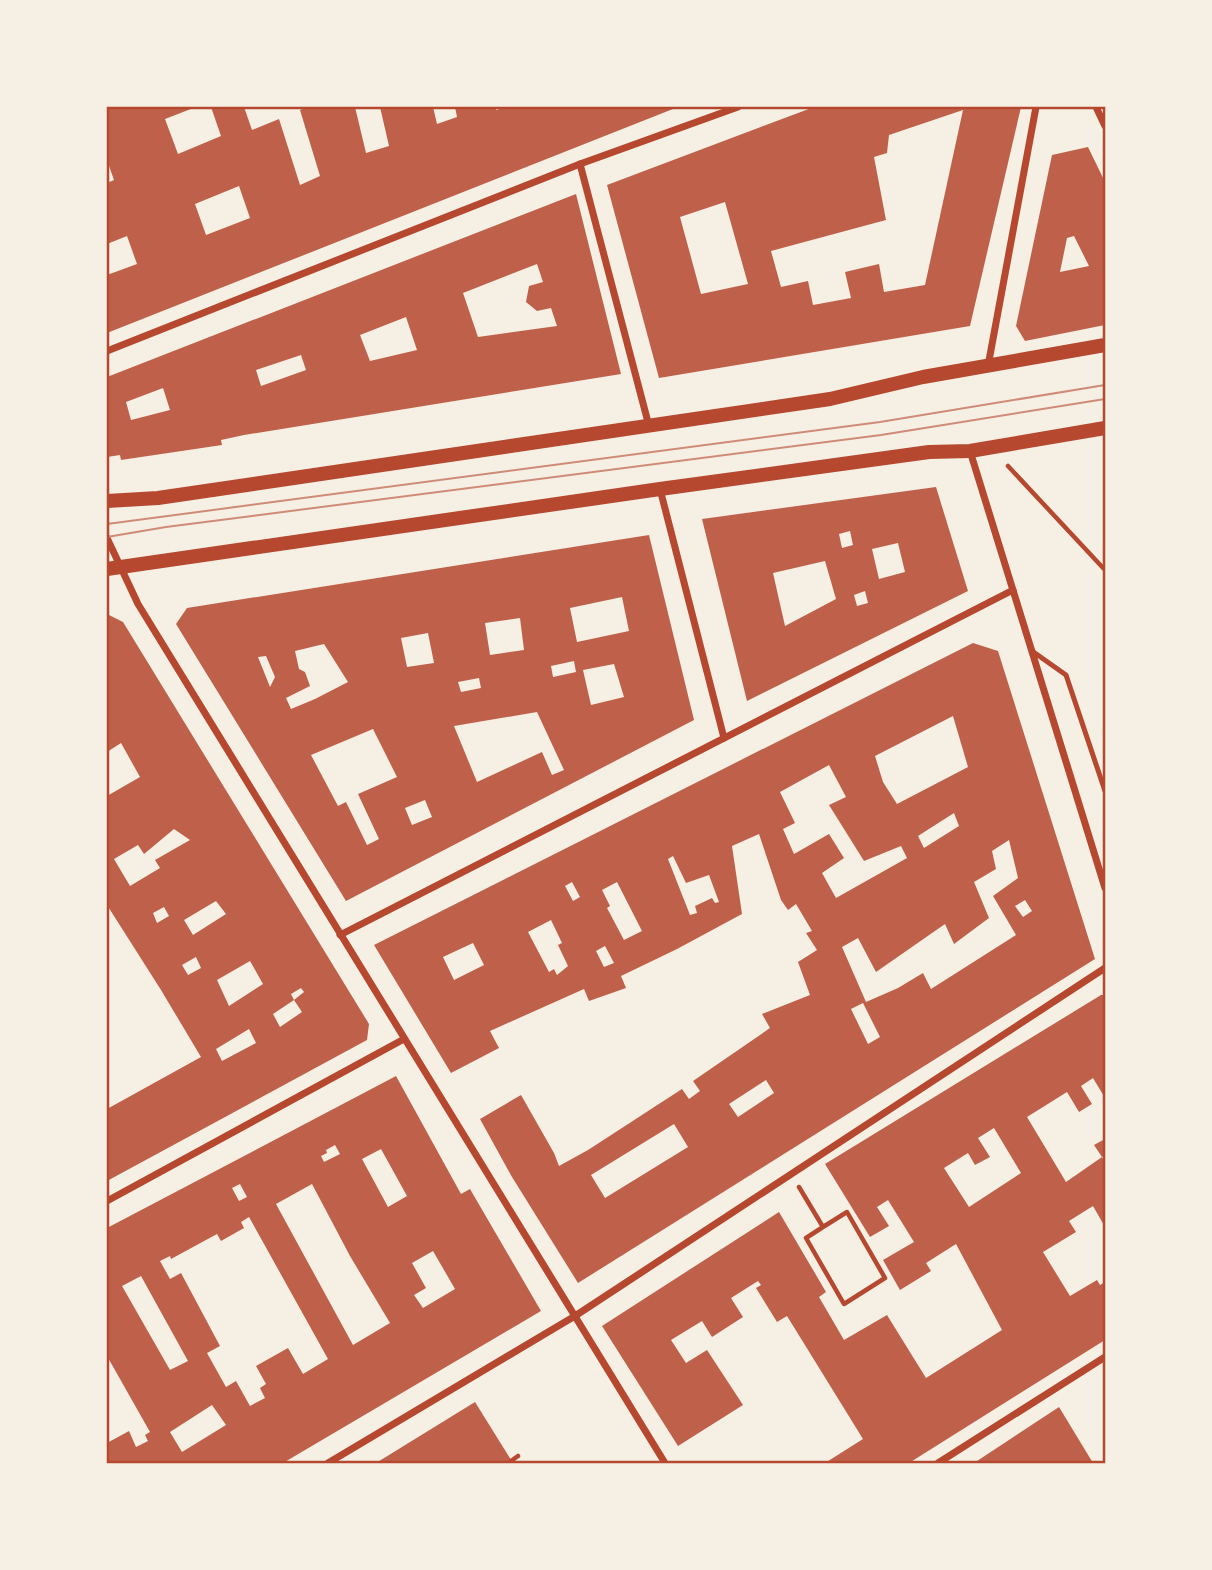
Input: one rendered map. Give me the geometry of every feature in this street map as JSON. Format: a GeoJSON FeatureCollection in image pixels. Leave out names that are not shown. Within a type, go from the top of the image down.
{"type":"FeatureCollection","features":[{"type":"Feature","properties":{"kind":"main road"},"geometry":{"type":"LineString","coordinates":[[107,500],[158,498],[830,399],[923,377],[1105,345]]}},
{"type":"Feature","properties":{"kind":"main road"},"geometry":{"type":"LineString","coordinates":[[113,568],[660,489],[929,452],[970,450],[1105,428]]}},
{"type":"Feature","properties":{"kind":"street"},"geometry":{"type":"LineString","coordinates":[[107,351],[580,164],[738,107]]}},
{"type":"Feature","properties":{"kind":"street"},"geometry":{"type":"LineString","coordinates":[[988,366],[1036,107]]}},
{"type":"Feature","properties":{"kind":"street"},"geometry":{"type":"LineString","coordinates":[[1096,107],[1105,126]]}},
{"type":"Feature","properties":{"kind":"street"},"geometry":{"type":"LineString","coordinates":[[580,164],[649,426]]}},
{"type":"Feature","properties":{"kind":"street"},"geometry":{"type":"LineString","coordinates":[[970,450],[1105,888]]}},
{"type":"Feature","properties":{"kind":"street"},"geometry":{"type":"LineString","coordinates":[[660,489],[724,738]]}},
{"type":"Feature","properties":{"kind":"street"},"geometry":{"type":"LineString","coordinates":[[107,538],[113,568],[138,604],[665,1463]]}},
{"type":"Feature","properties":{"kind":"street"},"geometry":{"type":"LineString","coordinates":[[340,935],[1013,590]]}},
{"type":"Feature","properties":{"kind":"street"},"geometry":{"type":"LineString","coordinates":[[328,1463],[575,1316],[1105,968]]}},
{"type":"Feature","properties":{"kind":"street"},"geometry":{"type":"LineString","coordinates":[[107,1201],[404,1039]]}},
{"type":"Feature","properties":{"kind":"street"},"geometry":{"type":"LineString","coordinates":[[938,1463],[1105,1357]]}},
{"type":"Feature","properties":{"kind":"lane"},"geometry":{"type":"LineString","coordinates":[[1032,652],[1066,675],[1105,791]]}},
{"type":"Feature","properties":{"kind":"path"},"geometry":{"type":"LineString","coordinates":[[1008,465],[1105,570]]}},
{"type":"Feature","properties":{"kind":"path"},"geometry":{"type":"LineString","coordinates":[[791,1174],[823,1227]]}},
{"type":"Feature","properties":{"kind":"path"},"geometry":{"type":"LineString","coordinates":[[847,1212],[885,1278],[844,1304],[806,1238],[823,1227],[847,1212]]}},
{"type":"Feature","properties":{"kind":"path"},"geometry":{"type":"LineString","coordinates":[[511,1461],[518,1456]]}},
{"type":"Feature","properties":{"kind":"building"},"geometry":{"type":"Polygon","coordinates":[[[107,107],[196,107],[165,119],[178,154],[221,136],[211,107],[244,107],[252,130],[279,119],[300,185],[320,176],[300,110],[307,107],[355,107],[366,153],[389,146],[380,107],[433,107],[437,124],[457,117],[455,107],[496,107],[496,110],[507,107],[678,107],[107,333],[107,275],[137,264],[127,236],[107,244],[107,183],[114,180],[107,160],[107,107]],[[239,186],[195,204],[206,235],[250,218],[239,186]]]}},
{"type":"Feature","properties":{"kind":"building"},"geometry":{"type":"Polygon","coordinates":[[[814,107],[1021,107],[970,326],[659,378],[607,185],[814,107]],[[963,110],[889,135],[887,153],[874,157],[886,220],[771,251],[781,287],[808,281],[813,305],[851,298],[845,272],[879,264],[884,292],[925,285],[963,110]],[[725,202],[680,217],[701,294],[748,284],[725,202]]]}},
{"type":"Feature","properties":{"kind":"building"},"geometry":{"type":"Polygon","coordinates":[[[1088,147],[1105,182],[1105,325],[1025,341],[1016,326],[1052,155],[1088,147]],[[1074,236],[1067,238],[1060,272],[1089,266],[1074,236]]]}},
{"type":"Feature","properties":{"kind":"building"},"geometry":{"type":"Polygon","coordinates":[[[576,194],[621,374],[244,435],[221,440],[222,445],[121,460],[120,455],[107,457],[107,377],[576,194]],[[537,264],[463,293],[478,337],[557,326],[551,308],[537,311],[526,302],[529,286],[543,282],[537,264]],[[406,317],[360,335],[370,361],[417,350],[406,317]],[[301,355],[256,370],[261,386],[306,370],[301,355]],[[163,388],[126,402],[131,420],[170,410],[163,388]]]}},
{"type":"Feature","properties":{"kind":"building"},"geometry":{"type":"Polygon","coordinates":[[[936,487],[968,591],[747,701],[702,519],[936,487]],[[850,531],[839,534],[842,548],[853,545],[850,531]],[[898,543],[872,549],[879,579],[905,572],[898,543]],[[825,561],[773,573],[785,626],[836,599],[825,561]],[[865,591],[854,595],[857,606],[868,603],[865,591]]]}},
{"type":"Feature","properties":{"kind":"building"},"geometry":{"type":"Polygon","coordinates":[[[649,535],[694,720],[346,901],[176,624],[187,608],[649,535]],[[622,597],[570,608],[577,642],[629,631],[622,597]],[[520,618],[485,623],[490,655],[524,650],[520,618]],[[428,633],[401,638],[407,667],[434,663],[428,633]],[[324,644],[295,651],[299,669],[305,672],[310,686],[286,698],[291,709],[348,682],[324,644]],[[266,656],[258,657],[270,687],[275,677],[266,656]],[[574,661],[551,666],[553,677],[576,672],[574,661]],[[614,664],[583,670],[591,705],[624,697],[614,664]],[[479,678],[458,682],[461,692],[481,688],[479,678]],[[537,712],[454,726],[477,782],[542,752],[552,775],[564,770],[537,712]],[[373,729],[311,755],[338,806],[346,802],[367,845],[379,839],[358,794],[397,777],[373,729]],[[425,800],[405,808],[412,825],[432,817],[425,800]]]}},
{"type":"Feature","properties":{"kind":"building"},"geometry":{"type":"Polygon","coordinates":[[[107,614],[123,622],[369,1024],[367,1040],[107,1181],[107,1109],[201,1057],[107,905],[107,796],[140,777],[121,743],[107,752],[107,614]],[[174,829],[144,854],[138,845],[114,859],[130,886],[160,868],[155,860],[190,840],[174,829]],[[216,901],[184,920],[193,935],[226,914],[216,901]],[[164,907],[153,913],[157,923],[169,916],[164,907]],[[196,957],[182,965],[188,975],[201,968],[196,957]],[[250,961],[217,980],[229,1006],[263,984],[250,961]],[[301,988],[291,994],[294,1000],[304,992],[301,988]],[[294,1000],[273,1014],[280,1027],[302,1012],[294,1000]],[[249,1029],[216,1049],[222,1061],[256,1043],[249,1029]]]}},
{"type":"Feature","properties":{"kind":"building"},"geometry":{"type":"Polygon","coordinates":[[[973,643],[998,651],[1095,959],[578,1283],[512,1177],[480,1119],[521,1095],[559,1166],[682,1089],[689,1099],[700,1091],[693,1081],[770,1028],[762,1014],[810,995],[798,962],[817,950],[806,933],[812,931],[796,904],[788,910],[781,900],[759,834],[732,846],[742,914],[621,976],[626,988],[589,1001],[584,989],[490,1031],[499,1048],[451,1073],[374,945],[973,643]],[[953,716],[875,756],[883,782],[897,804],[968,767],[953,716]],[[829,765],[780,792],[795,823],[783,829],[794,854],[829,834],[844,858],[822,873],[836,898],[907,858],[901,846],[864,861],[829,805],[846,797],[829,765]],[[954,813],[918,836],[924,848],[959,826],[954,813]],[[1009,840],[992,851],[996,869],[974,882],[989,918],[954,944],[945,924],[876,972],[858,938],[842,947],[866,1002],[923,973],[931,989],[1016,935],[993,896],[1018,878],[1009,840]],[[673,856],[668,859],[690,915],[697,913],[695,906],[712,898],[715,903],[719,902],[709,875],[686,883],[673,856]],[[572,882],[565,886],[573,901],[580,897],[572,882]],[[617,882],[602,890],[610,906],[607,908],[624,940],[642,931],[617,882]],[[1025,900],[1015,906],[1023,917],[1032,911],[1025,900]],[[551,920],[528,932],[549,972],[554,969],[557,975],[568,966],[558,945],[562,943],[551,920]],[[473,943],[443,957],[454,980],[484,965],[473,943]],[[605,946],[596,951],[604,967],[614,963],[605,946]],[[863,1003],[851,1009],[868,1044],[880,1037],[863,1003]],[[766,1080],[729,1104],[738,1117],[774,1093],[766,1080]],[[674,1124],[591,1175],[605,1198],[688,1147],[674,1124]]]}},
{"type":"Feature","properties":{"kind":"building"},"geometry":{"type":"Polygon","coordinates":[[[1105,995],[1105,1098],[1093,1078],[1081,1086],[1092,1104],[1079,1112],[1067,1092],[1027,1117],[1066,1182],[1102,1157],[1105,1163],[1105,1227],[1093,1206],[1069,1221],[1076,1232],[1043,1252],[1070,1296],[1097,1280],[1100,1285],[1105,1282],[1105,1340],[909,1463],[825,1463],[863,1439],[787,1316],[777,1322],[756,1288],[761,1285],[758,1281],[731,1298],[743,1317],[712,1337],[702,1321],[671,1340],[686,1363],[707,1350],[743,1405],[678,1446],[602,1326],[779,1212],[826,1292],[819,1297],[844,1340],[887,1315],[926,1378],[1002,1330],[956,1244],[926,1263],[931,1271],[900,1290],[883,1260],[914,1242],[888,1200],[877,1207],[889,1226],[870,1237],[825,1164],[1105,995]],[[994,1128],[978,1138],[990,1157],[975,1165],[968,1153],[944,1168],[969,1207],[1021,1173],[994,1128]]]}},
{"type":"Feature","properties":{"kind":"building"},"geometry":{"type":"Polygon","coordinates":[[[396,1076],[461,1194],[470,1189],[541,1311],[283,1463],[107,1463],[107,1443],[129,1431],[136,1447],[148,1441],[145,1435],[150,1432],[107,1356],[107,1228],[396,1076]],[[335,1145],[326,1150],[327,1153],[321,1156],[324,1162],[340,1154],[335,1145]],[[381,1149],[362,1159],[388,1207],[407,1196],[381,1149]],[[240,1184],[232,1188],[239,1201],[247,1197],[240,1184]],[[312,1184],[276,1204],[353,1345],[390,1323],[312,1184]],[[249,1217],[241,1222],[244,1228],[221,1241],[217,1234],[171,1259],[170,1256],[160,1261],[170,1279],[181,1273],[220,1346],[207,1353],[226,1387],[236,1381],[250,1406],[265,1398],[260,1388],[266,1384],[256,1366],[288,1348],[303,1374],[328,1359],[249,1217]],[[433,1251],[412,1263],[426,1288],[414,1295],[423,1308],[455,1289],[433,1251]],[[141,1276],[122,1286],[170,1370],[188,1361],[141,1276]],[[212,1405],[170,1432],[182,1452],[226,1425],[212,1405]]]}},
{"type":"Feature","properties":{"kind":"building"},"geometry":{"type":"Polygon","coordinates":[[[1105,1139],[1105,1155],[1102,1157],[1094,1145],[1105,1139]]]}},
{"type":"Feature","properties":{"kind":"building"},"geometry":{"type":"Polygon","coordinates":[[[475,1402],[513,1463],[376,1463],[475,1402]]]}},
{"type":"Feature","properties":{"kind":"building"},"geometry":{"type":"Polygon","coordinates":[[[1059,1407],[1093,1463],[974,1463],[1059,1407]]]}},
{"type":"Feature","properties":{"kind":"tram line"},"geometry":{"type":"LineString","coordinates":[[107,524],[880,422],[1105,385]]}},
{"type":"Feature","properties":{"kind":"tram line"},"geometry":{"type":"LineString","coordinates":[[107,537],[166,527],[881,435],[1105,399]]}}]}
